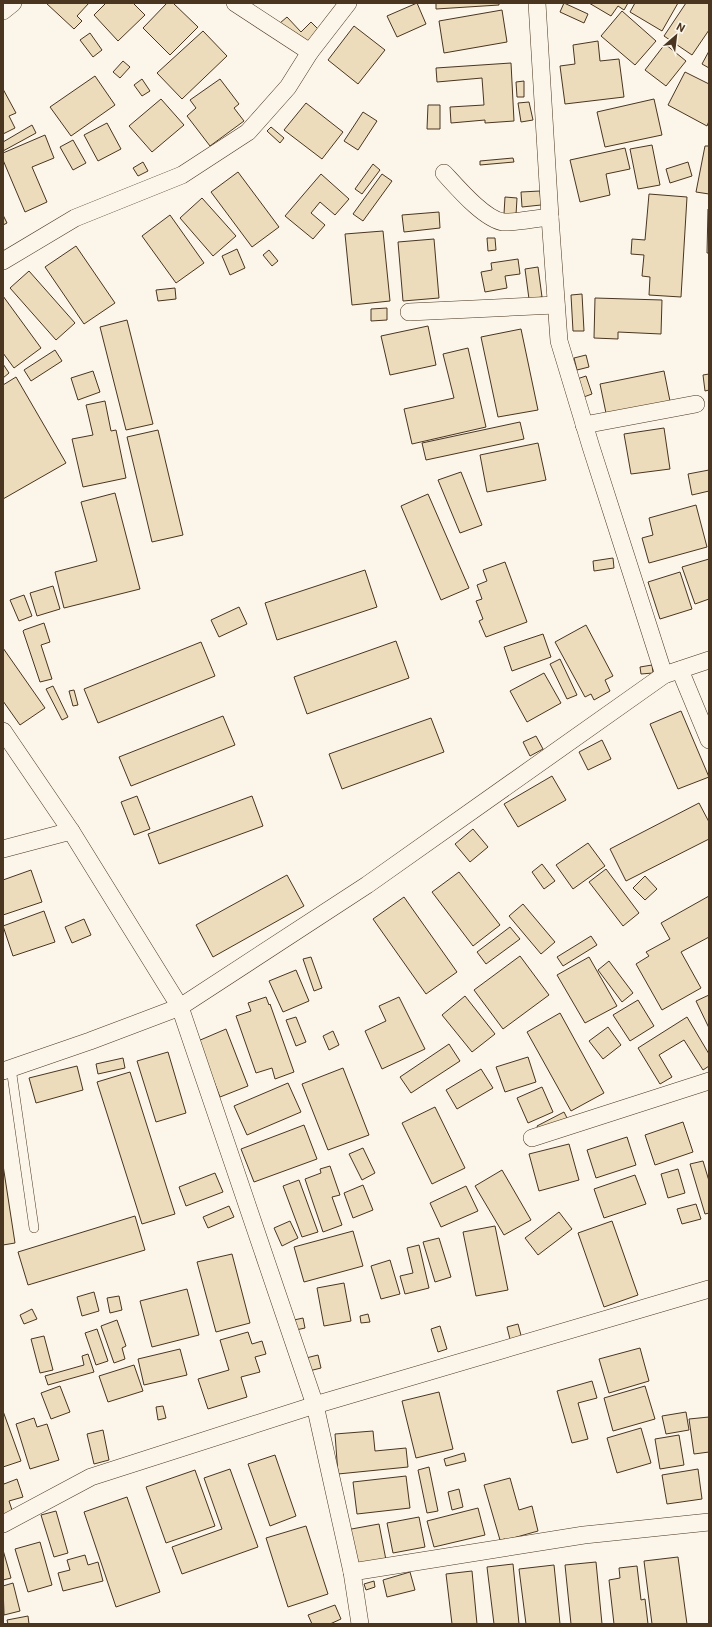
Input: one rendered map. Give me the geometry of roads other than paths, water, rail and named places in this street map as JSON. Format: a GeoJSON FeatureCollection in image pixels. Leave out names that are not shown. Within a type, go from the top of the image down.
{"type":"FeatureCollection","features":[{"type":"Feature","properties":{"kind":"street"},"geometry":{"type":"LineString","coordinates":[[3,11],[13,3]]}},
{"type":"Feature","properties":{"kind":"street"},"geometry":{"type":"LineString","coordinates":[[236,3],[310,52]]}},
{"type":"Feature","properties":{"kind":"street"},"geometry":{"type":"LineString","coordinates":[[3,261],[75,218],[182,175],[248,132],[288,87],[310,52],[348,3]]}},
{"type":"Feature","properties":{"kind":"street"},"geometry":{"type":"LineString","coordinates":[[537,3],[559,341],[584,425],[672,673],[709,740]]}},
{"type":"Feature","properties":{"kind":"street"},"geometry":{"type":"LineString","coordinates":[[444,173],[469,201],[488,215],[503,222],[550,217]]}},
{"type":"Feature","properties":{"kind":"street"},"geometry":{"type":"LineString","coordinates":[[409,312],[556,305]]}},
{"type":"Feature","properties":{"kind":"street"},"geometry":{"type":"LineString","coordinates":[[584,425],[696,404]]}},
{"type":"Feature","properties":{"kind":"street"},"geometry":{"type":"LineString","coordinates":[[7,1069],[180,1007],[367,885],[672,673],[709,660]]}},
{"type":"Feature","properties":{"kind":"street"},"geometry":{"type":"LineString","coordinates":[[3,731],[71,831],[180,1007],[315,1405],[352,1572],[360,1624]]}},
{"type":"Feature","properties":{"kind":"street"},"geometry":{"type":"LineString","coordinates":[[3,849],[71,831]]}},
{"type":"Feature","properties":{"kind":"street"},"geometry":{"type":"LineString","coordinates":[[532,1138],[709,1081]]}},
{"type":"Feature","properties":{"kind":"street"},"geometry":{"type":"LineString","coordinates":[[3,1524],[91,1477],[315,1405],[709,1289]]}},
{"type":"Feature","properties":{"kind":"street"},"geometry":{"type":"LineString","coordinates":[[352,1572],[584,1535],[709,1522]]}},
{"type":"Feature","properties":{"kind":"lane"},"geometry":{"type":"LineString","coordinates":[[7,1069],[34,1228]]}}]}
